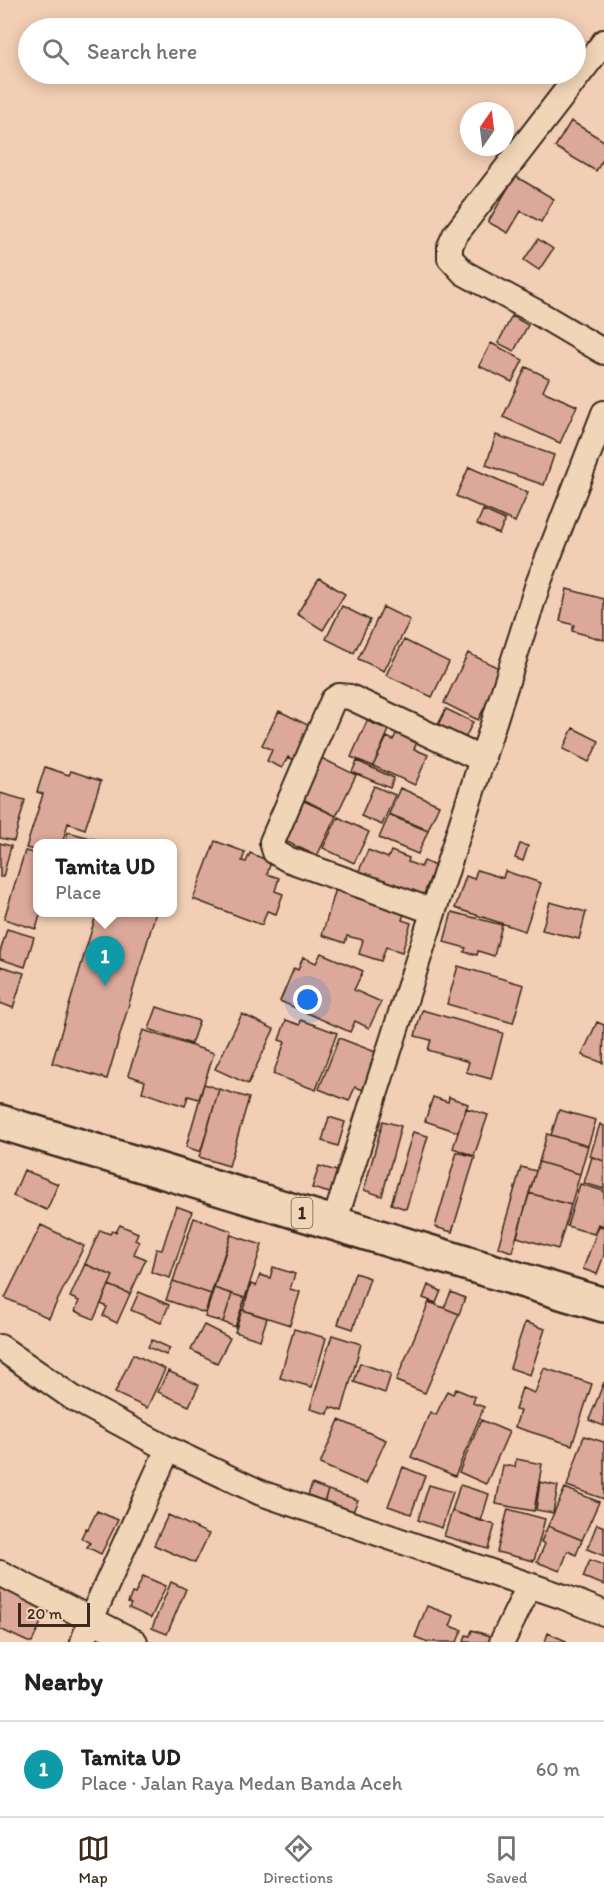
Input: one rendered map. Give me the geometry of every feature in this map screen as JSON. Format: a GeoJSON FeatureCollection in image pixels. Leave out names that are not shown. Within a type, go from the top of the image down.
{"type":"FeatureCollection","features":[{"type":"Feature","properties":{"kind":"highway","name":"1"},"geometry":{"type":"LineString","coordinates":[[0,1122],[604,1305]]}},
{"type":"Feature","properties":{"kind":"street"},"geometry":{"type":"LineString","coordinates":[[586,65],[604,42]]}},
{"type":"Feature","properties":{"kind":"street"},"geometry":{"type":"LineString","coordinates":[[571,84],[455,234],[450,246],[450,258],[464,273],[604,352]]}},
{"type":"Feature","properties":{"kind":"street"},"geometry":{"type":"LineString","coordinates":[[334,1223],[538,584],[604,413]]}},
{"type":"Feature","properties":{"kind":"street"},"geometry":{"type":"LineString","coordinates":[[432,911],[287,859],[274,852],[272,842],[333,700],[339,696],[350,697],[483,760]]}},
{"type":"Feature","properties":{"kind":"street"},"geometry":{"type":"LineString","coordinates":[[0,1347],[74,1398],[168,1449],[261,1493],[604,1613]]}},
{"type":"Feature","properties":{"kind":"street"},"geometry":{"type":"LineString","coordinates":[[83,1642],[91,1619],[168,1449]]}},
{"type":"Feature","properties":{"kind":"street"},"geometry":{"type":"LineString","coordinates":[[0,1573],[135,1642]]}},
{"type":"Feature","properties":{"kind":"street"},"geometry":{"type":"LineString","coordinates":[[502,1642],[530,1586]]}},
{"type":"Feature","properties":{"kind":"building"},"geometry":{"type":"Polygon","coordinates":[[[571,121],[604,141],[604,158],[596,171],[555,147],[571,121]]]}},
{"type":"Feature","properties":{"kind":"building"},"geometry":{"type":"Polygon","coordinates":[[[515,176],[554,199],[541,222],[521,211],[508,233],[488,222],[515,176]]]}},
{"type":"Feature","properties":{"kind":"building"},"geometry":{"type":"Polygon","coordinates":[[[538,239],[553,249],[539,270],[524,260],[538,239]]]}},
{"type":"Feature","properties":{"kind":"building"},"geometry":{"type":"Polygon","coordinates":[[[512,316],[528,325],[514,351],[498,343],[512,316]]]}},
{"type":"Feature","properties":{"kind":"building"},"geometry":{"type":"Polygon","coordinates":[[[491,343],[523,360],[512,382],[479,366],[491,343]]]}},
{"type":"Feature","properties":{"kind":"building"},"geometry":{"type":"Polygon","coordinates":[[[526,367],[549,378],[543,391],[577,406],[560,443],[503,417],[526,367]]]}},
{"type":"Feature","properties":{"kind":"building"},"geometry":{"type":"Polygon","coordinates":[[[496,435],[554,455],[544,485],[486,465],[496,435]]]}},
{"type":"Feature","properties":{"kind":"building"},"geometry":{"type":"Polygon","coordinates":[[[469,467],[528,493],[515,522],[456,496],[469,467]]]}},
{"type":"Feature","properties":{"kind":"building"},"geometry":{"type":"Polygon","coordinates":[[[483,510],[505,520],[499,534],[477,524],[483,510]]]}},
{"type":"Feature","properties":{"kind":"building"},"geometry":{"type":"Polygon","coordinates":[[[319,578],[345,594],[323,630],[297,614],[319,578]]]}},
{"type":"Feature","properties":{"kind":"building"},"geometry":{"type":"Polygon","coordinates":[[[567,589],[604,599],[604,640],[572,631],[574,625],[560,621],[567,589]]]}},
{"type":"Feature","properties":{"kind":"building"},"geometry":{"type":"Polygon","coordinates":[[[342,606],[370,620],[354,653],[326,639],[342,606]]]}},
{"type":"Feature","properties":{"kind":"building"},"geometry":{"type":"Polygon","coordinates":[[[383,607],[410,620],[384,671],[358,659],[383,607]]]}},
{"type":"Feature","properties":{"kind":"building"},"geometry":{"type":"Polygon","coordinates":[[[404,640],[449,662],[432,697],[386,675],[404,640]]]}},
{"type":"Feature","properties":{"kind":"building"},"geometry":{"type":"Polygon","coordinates":[[[468,653],[503,670],[478,720],[444,703],[468,653]]]}},
{"type":"Feature","properties":{"kind":"building"},"geometry":{"type":"Polygon","coordinates":[[[446,709],[473,722],[461,746],[434,733],[446,709]]]}},
{"type":"Feature","properties":{"kind":"building"},"geometry":{"type":"Polygon","coordinates":[[[279,711],[312,727],[296,761],[288,757],[282,768],[267,761],[272,750],[262,745],[279,711]]]}},
{"type":"Feature","properties":{"kind":"building"},"geometry":{"type":"Polygon","coordinates":[[[367,721],[389,730],[373,766],[351,757],[367,721]]]}},
{"type":"Feature","properties":{"kind":"building"},"geometry":{"type":"Polygon","coordinates":[[[399,728],[419,737],[414,749],[428,755],[415,785],[373,766],[387,737],[393,740],[399,728]]]}},
{"type":"Feature","properties":{"kind":"building"},"geometry":{"type":"Polygon","coordinates":[[[573,728],[599,741],[589,762],[563,749],[573,728]]]}},
{"type":"Feature","properties":{"kind":"building"},"geometry":{"type":"Polygon","coordinates":[[[313,754],[356,775],[336,816],[295,795],[313,754]]]}},
{"type":"Feature","properties":{"kind":"building"},"geometry":{"type":"Polygon","coordinates":[[[357,761],[394,778],[390,788],[352,772],[357,761]]]}},
{"type":"Feature","properties":{"kind":"building"},"geometry":{"type":"Polygon","coordinates":[[[45,767],[69,775],[71,771],[101,781],[85,829],[68,823],[63,839],[33,839],[33,850],[26,848],[43,794],[37,792],[45,767]]]}},
{"type":"Feature","properties":{"kind":"building"},"geometry":{"type":"Polygon","coordinates":[[[374,786],[395,795],[382,825],[361,816],[374,786]]]}},
{"type":"Feature","properties":{"kind":"building"},"geometry":{"type":"Polygon","coordinates":[[[400,788],[439,805],[428,830],[389,814],[400,788]]]}},
{"type":"Feature","properties":{"kind":"building"},"geometry":{"type":"Polygon","coordinates":[[[0,793],[25,800],[14,841],[0,838],[0,793]]]}},
{"type":"Feature","properties":{"kind":"building"},"geometry":{"type":"Polygon","coordinates":[[[302,800],[336,816],[317,856],[283,840],[302,800]]]}},
{"type":"Feature","properties":{"kind":"building"},"geometry":{"type":"Polygon","coordinates":[[[389,815],[428,831],[418,854],[379,838],[389,815]]]}},
{"type":"Feature","properties":{"kind":"building"},"geometry":{"type":"Polygon","coordinates":[[[338,817],[369,832],[354,863],[323,848],[338,817]]]}},
{"type":"Feature","properties":{"kind":"building"},"geometry":{"type":"Polygon","coordinates":[[[68,832],[94,839],[66,839],[68,832]]]}},
{"type":"Feature","properties":{"kind":"building"},"geometry":{"type":"Polygon","coordinates":[[[215,841],[245,852],[242,861],[246,862],[250,853],[271,862],[267,874],[279,878],[275,891],[283,894],[276,914],[267,911],[262,925],[193,899],[215,841]]]}},
{"type":"Feature","properties":{"kind":"building"},"geometry":{"type":"Polygon","coordinates":[[[0,843],[11,846],[3,877],[0,877],[0,843]]]}},
{"type":"Feature","properties":{"kind":"building"},"geometry":{"type":"Polygon","coordinates":[[[520,844],[528,846],[523,861],[515,858],[520,844]]]}},
{"type":"Feature","properties":{"kind":"building"},"geometry":{"type":"Polygon","coordinates":[[[368,850],[388,858],[391,851],[409,858],[408,862],[421,867],[424,861],[435,866],[422,899],[358,873],[368,850]]]}},
{"type":"Feature","properties":{"kind":"building"},"geometry":{"type":"Polygon","coordinates":[[[25,851],[33,853],[33,917],[40,917],[36,929],[4,919],[25,851]]]}},
{"type":"Feature","properties":{"kind":"building"},"geometry":{"type":"Polygon","coordinates":[[[477,870],[503,878],[505,871],[541,883],[525,931],[455,908],[466,876],[474,879],[477,870]]]}},
{"type":"Feature","properties":{"kind":"building"},"geometry":{"type":"Polygon","coordinates":[[[338,882],[405,910],[402,920],[411,923],[402,952],[386,947],[381,961],[359,954],[363,940],[347,936],[345,943],[322,935],[338,882]]]}},
{"type":"Feature","properties":{"kind":"building"},"geometry":{"type":"Polygon","coordinates":[[[550,902],[586,912],[579,939],[542,930],[550,902]]]}},
{"type":"Feature","properties":{"kind":"building"},"geometry":{"type":"Polygon","coordinates":[[[452,912],[502,925],[494,956],[478,951],[477,955],[464,952],[466,948],[444,942],[452,912]]]}},
{"type":"Feature","properties":{"kind":"building"},"geometry":{"type":"Polygon","coordinates":[[[96,917],[155,917],[107,1079],[52,1063],[96,917]]]}},
{"type":"Feature","properties":{"kind":"building"},"geometry":{"type":"Polygon","coordinates":[[[7,929],[34,937],[25,967],[0,959],[7,929]]]}},
{"type":"Feature","properties":{"kind":"building"},"geometry":{"type":"Polygon","coordinates":[[[321,953],[363,971],[354,990],[381,1002],[369,1028],[355,1021],[350,1032],[280,1001],[294,968],[298,970],[303,957],[316,963],[321,953]]]}},
{"type":"Feature","properties":{"kind":"building"},"geometry":{"type":"Polygon","coordinates":[[[0,966],[24,973],[13,1008],[0,1003],[0,966]]]}},
{"type":"Feature","properties":{"kind":"building"},"geometry":{"type":"Polygon","coordinates":[[[458,966],[524,985],[513,1023],[447,1004],[458,966]]]}},
{"type":"Feature","properties":{"kind":"building"},"geometry":{"type":"Polygon","coordinates":[[[157,1007],[199,1021],[191,1044],[149,1029],[157,1007]]]}},
{"type":"Feature","properties":{"kind":"building"},"geometry":{"type":"Polygon","coordinates":[[[422,1010],[503,1033],[491,1079],[466,1072],[469,1062],[428,1050],[431,1040],[415,1036],[422,1010]]]}},
{"type":"Feature","properties":{"kind":"building"},"geometry":{"type":"Polygon","coordinates":[[[242,1014],[274,1029],[248,1084],[215,1069],[242,1014]]]}},
{"type":"Feature","properties":{"kind":"building"},"geometry":{"type":"Polygon","coordinates":[[[286,1020],[300,1025],[301,1020],[337,1033],[316,1090],[273,1074],[285,1042],[279,1040],[286,1020]]]}},
{"type":"Feature","properties":{"kind":"building"},"geometry":{"type":"Polygon","coordinates":[[[597,1022],[604,1025],[603,1063],[582,1055],[597,1022]]]}},
{"type":"Feature","properties":{"kind":"building"},"geometry":{"type":"Polygon","coordinates":[[[143,1030],[214,1053],[199,1099],[188,1096],[185,1106],[142,1092],[145,1081],[128,1075],[143,1030]]]}},
{"type":"Feature","properties":{"kind":"building"},"geometry":{"type":"Polygon","coordinates":[[[339,1038],[378,1053],[364,1090],[355,1087],[349,1101],[319,1089],[339,1038]]]}},
{"type":"Feature","properties":{"kind":"building"},"geometry":{"type":"Polygon","coordinates":[[[204,1084],[219,1089],[201,1152],[186,1147],[204,1084]]]}},
{"type":"Feature","properties":{"kind":"building"},"geometry":{"type":"Polygon","coordinates":[[[219,1089],[249,1098],[229,1166],[199,1157],[219,1089]]]}},
{"type":"Feature","properties":{"kind":"building"},"geometry":{"type":"Polygon","coordinates":[[[433,1097],[448,1102],[449,1097],[468,1104],[458,1132],[425,1121],[433,1097]]]}},
{"type":"Feature","properties":{"kind":"building"},"geometry":{"type":"Polygon","coordinates":[[[466,1108],[488,1115],[474,1156],[453,1148],[466,1108]]]}},
{"type":"Feature","properties":{"kind":"building"},"geometry":{"type":"Polygon","coordinates":[[[559,1110],[596,1120],[588,1146],[551,1135],[559,1110]]]}},
{"type":"Feature","properties":{"kind":"building"},"geometry":{"type":"Polygon","coordinates":[[[329,1117],[345,1122],[338,1146],[322,1141],[329,1117]]]}},
{"type":"Feature","properties":{"kind":"building"},"geometry":{"type":"Polygon","coordinates":[[[383,1121],[401,1126],[382,1196],[364,1190],[383,1121]]]}},
{"type":"Feature","properties":{"kind":"building"},"geometry":{"type":"Polygon","coordinates":[[[600,1124],[604,1126],[604,1161],[590,1156],[600,1124]]]}},
{"type":"Feature","properties":{"kind":"building"},"geometry":{"type":"Polygon","coordinates":[[[413,1132],[428,1136],[406,1209],[391,1204],[413,1132]]]}},
{"type":"Feature","properties":{"kind":"building"},"geometry":{"type":"Polygon","coordinates":[[[547,1134],[588,1146],[580,1174],[539,1162],[547,1134]]]}},
{"type":"Feature","properties":{"kind":"building"},"geometry":{"type":"Polygon","coordinates":[[[457,1152],[475,1157],[452,1232],[435,1227],[457,1152]]]}},
{"type":"Feature","properties":{"kind":"building"},"geometry":{"type":"Polygon","coordinates":[[[592,1157],[604,1161],[604,1189],[584,1183],[592,1157]]]}},
{"type":"Feature","properties":{"kind":"building"},"geometry":{"type":"Polygon","coordinates":[[[539,1162],[580,1174],[571,1205],[529,1193],[539,1162]]]}},
{"type":"Feature","properties":{"kind":"building"},"geometry":{"type":"Polygon","coordinates":[[[319,1166],[344,1173],[337,1195],[312,1188],[319,1166]]]}},
{"type":"Feature","properties":{"kind":"building"},"geometry":{"type":"Polygon","coordinates":[[[521,1167],[536,1171],[512,1252],[498,1247],[521,1167]]]}},
{"type":"Feature","properties":{"kind":"building"},"geometry":{"type":"Polygon","coordinates":[[[24,1170],[58,1184],[47,1210],[13,1196],[24,1170]]]}},
{"type":"Feature","properties":{"kind":"building"},"geometry":{"type":"Polygon","coordinates":[[[580,1184],[604,1191],[604,1226],[598,1224],[594,1234],[567,1226],[580,1184]]]}},
{"type":"Feature","properties":{"kind":"building"},"geometry":{"type":"Polygon","coordinates":[[[529,1193],[571,1205],[558,1249],[517,1237],[529,1193]]]}},
{"type":"Feature","properties":{"kind":"building"},"geometry":{"type":"Polygon","coordinates":[[[176,1206],[192,1212],[170,1278],[151,1272],[156,1249],[162,1250],[176,1206]]]}},
{"type":"Feature","properties":{"kind":"building"},"geometry":{"type":"Polygon","coordinates":[[[194,1218],[232,1231],[211,1294],[173,1281],[194,1218]]]}},
{"type":"Feature","properties":{"kind":"building"},"geometry":{"type":"Polygon","coordinates":[[[41,1225],[84,1246],[49,1318],[5,1298],[41,1225]]]}},
{"type":"Feature","properties":{"kind":"building"},"geometry":{"type":"Polygon","coordinates":[[[120,1225],[138,1233],[135,1240],[139,1242],[134,1254],[146,1259],[130,1294],[109,1285],[113,1276],[85,1264],[100,1230],[110,1234],[112,1231],[116,1232],[120,1225]]]}},
{"type":"Feature","properties":{"kind":"building"},"geometry":{"type":"Polygon","coordinates":[[[599,1226],[604,1227],[604,1255],[597,1274],[583,1269],[599,1226]]]}},
{"type":"Feature","properties":{"kind":"building"},"geometry":{"type":"Polygon","coordinates":[[[231,1235],[262,1245],[245,1298],[214,1288],[231,1235]]]}},
{"type":"Feature","properties":{"kind":"building"},"geometry":{"type":"Polygon","coordinates":[[[85,1264],[113,1276],[94,1319],[75,1311],[79,1301],[70,1297],[85,1264]]]}},
{"type":"Feature","properties":{"kind":"building"},"geometry":{"type":"Polygon","coordinates":[[[273,1267],[295,1274],[290,1289],[300,1292],[290,1325],[243,1310],[251,1284],[256,1286],[260,1275],[270,1278],[273,1267]]]}},
{"type":"Feature","properties":{"kind":"building"},"geometry":{"type":"Polygon","coordinates":[[[355,1273],[370,1278],[353,1329],[338,1324],[355,1273]]]}},
{"type":"Feature","properties":{"kind":"building"},"geometry":{"type":"Polygon","coordinates":[[[173,1281],[211,1294],[205,1313],[166,1300],[173,1281]]]}},
{"type":"Feature","properties":{"kind":"building"},"geometry":{"type":"Polygon","coordinates":[[[109,1285],[130,1294],[117,1323],[103,1316],[107,1307],[101,1304],[109,1285]]]}},
{"type":"Feature","properties":{"kind":"building"},"geometry":{"type":"Polygon","coordinates":[[[428,1285],[441,1291],[436,1303],[423,1298],[428,1285]]]}},
{"type":"Feature","properties":{"kind":"building"},"geometry":{"type":"Polygon","coordinates":[[[214,1288],[232,1294],[223,1322],[205,1317],[214,1288]]]}},
{"type":"Feature","properties":{"kind":"building"},"geometry":{"type":"Polygon","coordinates":[[[139,1292],[169,1305],[161,1323],[131,1310],[139,1292]]]}},
{"type":"Feature","properties":{"kind":"building"},"geometry":{"type":"Polygon","coordinates":[[[451,1292],[465,1298],[459,1314],[444,1308],[451,1292]]]}},
{"type":"Feature","properties":{"kind":"building"},"geometry":{"type":"Polygon","coordinates":[[[232,1294],[245,1298],[235,1327],[223,1322],[232,1294]]]}},
{"type":"Feature","properties":{"kind":"building"},"geometry":{"type":"Polygon","coordinates":[[[429,1302],[459,1314],[425,1393],[396,1381],[429,1302]]]}},
{"type":"Feature","properties":{"kind":"building"},"geometry":{"type":"Polygon","coordinates":[[[242,1310],[267,1318],[260,1340],[235,1332],[242,1310]]]}},
{"type":"Feature","properties":{"kind":"building"},"geometry":{"type":"Polygon","coordinates":[[[525,1322],[545,1329],[530,1375],[510,1368],[525,1322]]]}},
{"type":"Feature","properties":{"kind":"building"},"geometry":{"type":"Polygon","coordinates":[[[204,1325],[230,1338],[217,1363],[191,1350],[204,1325]]]}},
{"type":"Feature","properties":{"kind":"building"},"geometry":{"type":"Polygon","coordinates":[[[294,1329],[326,1338],[312,1387],[280,1378],[294,1329]]]}},
{"type":"Feature","properties":{"kind":"building"},"geometry":{"type":"Polygon","coordinates":[[[332,1335],[361,1344],[342,1411],[330,1407],[328,1414],[310,1409],[332,1335]]]}},
{"type":"Feature","properties":{"kind":"building"},"geometry":{"type":"Polygon","coordinates":[[[152,1340],[170,1348],[166,1355],[148,1347],[152,1340]]]}},
{"type":"Feature","properties":{"kind":"building"},"geometry":{"type":"Polygon","coordinates":[[[133,1354],[165,1369],[147,1408],[115,1393],[133,1354]]]}},
{"type":"Feature","properties":{"kind":"building"},"geometry":{"type":"Polygon","coordinates":[[[360,1363],[391,1374],[385,1393],[354,1382],[360,1363]]]}},
{"type":"Feature","properties":{"kind":"building"},"geometry":{"type":"Polygon","coordinates":[[[544,1368],[592,1384],[572,1445],[515,1427],[520,1411],[515,1410],[522,1388],[535,1393],[544,1368]]]}},
{"type":"Feature","properties":{"kind":"building"},"geometry":{"type":"Polygon","coordinates":[[[168,1371],[199,1385],[189,1406],[158,1392],[168,1371]]]}},
{"type":"Feature","properties":{"kind":"building"},"geometry":{"type":"Polygon","coordinates":[[[604,1382],[604,1426],[589,1420],[604,1382]]]}},
{"type":"Feature","properties":{"kind":"building"},"geometry":{"type":"Polygon","coordinates":[[[456,1389],[475,1397],[473,1403],[484,1407],[455,1476],[411,1457],[430,1412],[436,1415],[447,1391],[453,1394],[456,1389]]]}},
{"type":"Feature","properties":{"kind":"building"},"geometry":{"type":"Polygon","coordinates":[[[339,1420],[386,1440],[366,1484],[320,1464],[339,1420]]]}},
{"type":"Feature","properties":{"kind":"building"},"geometry":{"type":"Polygon","coordinates":[[[481,1420],[509,1432],[486,1484],[459,1472],[481,1420]]]}},
{"type":"Feature","properties":{"kind":"building"},"geometry":{"type":"Polygon","coordinates":[[[584,1436],[604,1442],[604,1499],[567,1486],[584,1436]]]}},
{"type":"Feature","properties":{"kind":"building"},"geometry":{"type":"Polygon","coordinates":[[[516,1459],[542,1464],[534,1511],[496,1504],[503,1465],[515,1467],[516,1459]]]}},
{"type":"Feature","properties":{"kind":"building"},"geometry":{"type":"Polygon","coordinates":[[[403,1467],[425,1476],[411,1514],[388,1506],[403,1467]]]}},
{"type":"Feature","properties":{"kind":"building"},"geometry":{"type":"Polygon","coordinates":[[[540,1482],[558,1486],[553,1513],[536,1510],[540,1482]]]}},
{"type":"Feature","properties":{"kind":"building"},"geometry":{"type":"Polygon","coordinates":[[[312,1484],[328,1490],[324,1501],[308,1495],[312,1484]]]}},
{"type":"Feature","properties":{"kind":"building"},"geometry":{"type":"Polygon","coordinates":[[[429,1485],[453,1492],[442,1528],[418,1520],[429,1485]]]}},
{"type":"Feature","properties":{"kind":"building"},"geometry":{"type":"Polygon","coordinates":[[[460,1485],[489,1494],[481,1521],[452,1511],[460,1485]]]}},
{"type":"Feature","properties":{"kind":"building"},"geometry":{"type":"Polygon","coordinates":[[[565,1488],[599,1502],[582,1540],[548,1526],[565,1488]]]}},
{"type":"Feature","properties":{"kind":"building"},"geometry":{"type":"Polygon","coordinates":[[[328,1490],[358,1500],[352,1514],[323,1505],[328,1490]]]}},
{"type":"Feature","properties":{"kind":"building"},"geometry":{"type":"Polygon","coordinates":[[[508,1509],[545,1519],[534,1561],[497,1552],[508,1509]]]}},
{"type":"Feature","properties":{"kind":"building"},"geometry":{"type":"Polygon","coordinates":[[[97,1511],[118,1520],[101,1554],[87,1547],[90,1543],[81,1538],[97,1511]]]}},
{"type":"Feature","properties":{"kind":"building"},"geometry":{"type":"Polygon","coordinates":[[[452,1511],[495,1525],[488,1549],[444,1536],[452,1511]]]}},
{"type":"Feature","properties":{"kind":"building"},"geometry":{"type":"Polygon","coordinates":[[[168,1515],[209,1534],[195,1563],[154,1545],[168,1515]]]}},
{"type":"Feature","properties":{"kind":"building"},"geometry":{"type":"Polygon","coordinates":[[[597,1524],[604,1527],[604,1556],[587,1549],[597,1524]]]}},
{"type":"Feature","properties":{"kind":"building"},"geometry":{"type":"Polygon","coordinates":[[[548,1526],[582,1540],[576,1555],[568,1551],[560,1571],[537,1562],[545,1544],[541,1542],[548,1526]]]}},
{"type":"Feature","properties":{"kind":"building"},"geometry":{"type":"Polygon","coordinates":[[[590,1560],[604,1565],[604,1585],[583,1577],[590,1560]]]}},
{"type":"Feature","properties":{"kind":"building"},"geometry":{"type":"Polygon","coordinates":[[[143,1576],[166,1586],[151,1618],[129,1608],[131,1604],[128,1603],[143,1576]]]}},
{"type":"Feature","properties":{"kind":"building"},"geometry":{"type":"Polygon","coordinates":[[[171,1582],[186,1589],[167,1634],[152,1628],[171,1582]]]}},
{"type":"Feature","properties":{"kind":"building"},"geometry":{"type":"Polygon","coordinates":[[[0,1584],[48,1607],[32,1642],[0,1629],[0,1584]]]}},
{"type":"Feature","properties":{"kind":"building"},"geometry":{"type":"Polygon","coordinates":[[[427,1606],[454,1616],[450,1626],[462,1630],[457,1642],[428,1642],[415,1637],[427,1606]]]}},
{"type":"Feature","properties":{"kind":"building"},"geometry":{"type":"Polygon","coordinates":[[[472,1630],[493,1637],[492,1642],[464,1642],[466,1635],[470,1636],[472,1630]]]}},
{"type":"Feature","properties":{"kind":"building"},"geometry":{"type":"Polygon","coordinates":[[[548,1633],[566,1641],[566,1642],[545,1642],[548,1633]]]}},
{"type":"Feature","properties":{"kind":"place","name":"Tamita UD"},"geometry":{"type":"Point","coordinates":[105,986]}}]}
